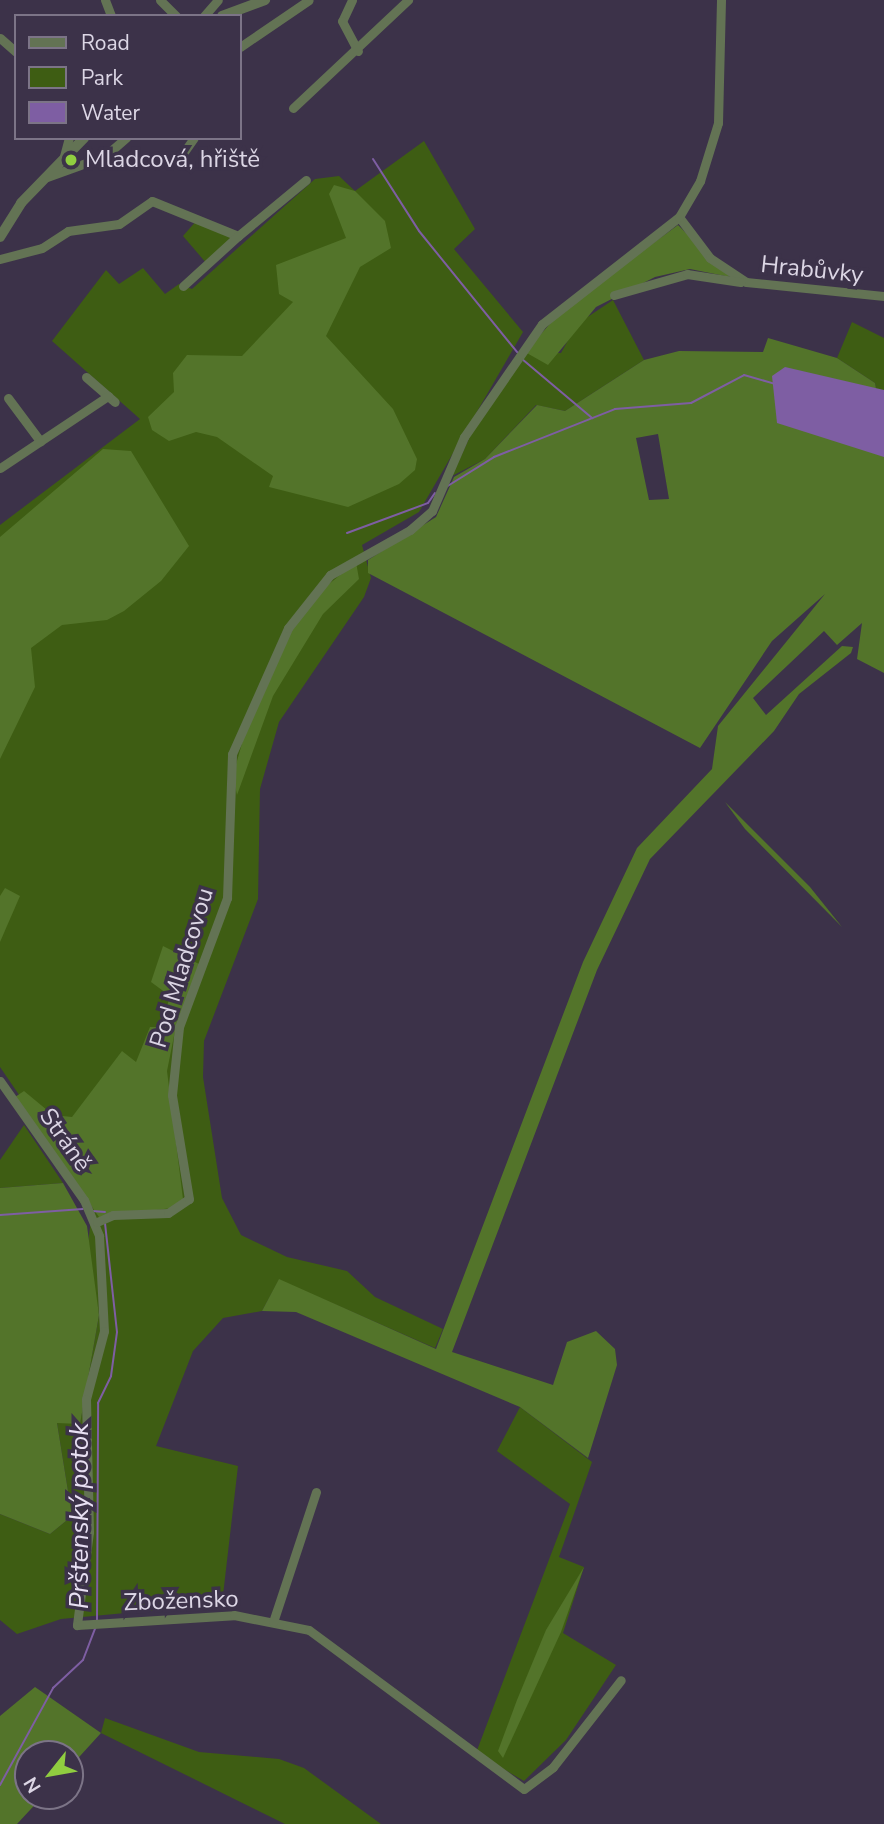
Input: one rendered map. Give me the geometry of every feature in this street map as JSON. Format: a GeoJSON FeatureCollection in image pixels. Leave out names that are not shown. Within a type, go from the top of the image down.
{"type":"FeatureCollection","features":[{"type":"Feature","properties":{"kind":"street"},"geometry":{"type":"LineString","coordinates":[[160,0],[174,14]]}},
{"type":"Feature","properties":{"kind":"street"},"geometry":{"type":"LineString","coordinates":[[206,14],[218,0]]}},
{"type":"Feature","properties":{"kind":"street"},"geometry":{"type":"LineString","coordinates":[[227,14],[265,0]]}},
{"type":"Feature","properties":{"kind":"street"},"geometry":{"type":"LineString","coordinates":[[242,46],[309,0]]}},
{"type":"Feature","properties":{"kind":"street"},"geometry":{"type":"LineString","coordinates":[[352,0],[342,21],[358,51]]}},
{"type":"Feature","properties":{"kind":"street"},"geometry":{"type":"LineString","coordinates":[[293,108],[358,51],[408,0]]}},
{"type":"Feature","properties":{"kind":"street","name":"Pod Mladcovou"},"geometry":{"type":"LineString","coordinates":[[97,1222],[113,1215],[168,1213],[189,1199],[173,1062],[187,1001],[227,898],[228,781],[245,718],[288,628],[318,585],[421,522],[438,498],[464,437],[542,324],[679,217],[700,181],[718,123],[721,0]]}},
{"type":"Feature","properties":{"kind":"street"},"geometry":{"type":"LineString","coordinates":[[0,38],[14,50]]}},
{"type":"Feature","properties":{"kind":"street"},"geometry":{"type":"LineString","coordinates":[[62,161],[68,140]]}},
{"type":"Feature","properties":{"kind":"street"},"geometry":{"type":"LineString","coordinates":[[0,237],[46,178],[82,140]]}},
{"type":"Feature","properties":{"kind":"street"},"geometry":{"type":"LineString","coordinates":[[46,178],[105,156],[124,140]]}},
{"type":"Feature","properties":{"kind":"street"},"geometry":{"type":"LineString","coordinates":[[177,162],[193,140]]}},
{"type":"Feature","properties":{"kind":"street"},"geometry":{"type":"LineString","coordinates":[[183,286],[306,180]]}},
{"type":"Feature","properties":{"kind":"street"},"geometry":{"type":"LineString","coordinates":[[0,259],[43,248],[68,231],[119,224],[152,201],[238,236]]}},
{"type":"Feature","properties":{"kind":"street","name":"Hrabůvky"},"geometry":{"type":"LineString","coordinates":[[679,217],[710,258],[746,282],[884,296]]}},
{"type":"Feature","properties":{"kind":"street"},"geometry":{"type":"LineString","coordinates":[[614,295],[687,274],[746,282]]}},
{"type":"Feature","properties":{"kind":"street"},"geometry":{"type":"LineString","coordinates":[[0,468],[112,399],[86,377]]}},
{"type":"Feature","properties":{"kind":"street"},"geometry":{"type":"LineString","coordinates":[[8,398],[40,441]]}},
{"type":"Feature","properties":{"kind":"street","name":"Stráně"},"geometry":{"type":"LineString","coordinates":[[0,1081],[97,1222]]}},
{"type":"Feature","properties":{"kind":"street","name":"Zbožensko"},"geometry":{"type":"LineString","coordinates":[[97,1222],[104,1331],[86,1399],[89,1532],[77,1625],[212,1615],[273,1622],[318,1636],[524,1789],[553,1767],[621,1680]]}},
{"type":"Feature","properties":{"kind":"street","name":"Zbožensko"},"geometry":{"type":"LineString","coordinates":[[273,1622],[316,1492]]}},
{"type":"Feature","properties":{"kind":"green space"},"geometry":{"type":"Polygon","coordinates":[[[424,141],[475,229],[454,249],[523,332],[419,512],[362,545],[371,578],[364,597],[279,722],[260,789],[258,899],[204,1041],[203,1077],[222,1198],[241,1235],[287,1257],[347,1271],[375,1297],[443,1329],[435,1348],[279,1280],[262,1311],[223,1318],[193,1351],[156,1446],[238,1466],[222,1604],[61,1619],[17,1634],[0,1620],[0,1514],[50,1534],[72,1516],[57,1423],[80,1423],[99,1315],[87,1251],[93,1203],[0,1067],[0,525],[140,419],[52,341],[106,270],[119,284],[143,268],[165,294],[179,284],[192,289],[315,179],[339,176],[355,191],[424,141]]]}},
{"type":"Feature","properties":{"kind":"green space"},"geometry":{"type":"Polygon","coordinates":[[[334,185],[355,191],[385,221],[391,248],[360,267],[326,336],[393,409],[417,459],[415,470],[399,484],[348,507],[269,487],[273,476],[217,437],[196,432],[169,441],[152,430],[148,417],[174,392],[173,373],[187,355],[242,356],[293,302],[279,294],[276,265],[346,238],[329,194],[334,185]]]}},
{"type":"Feature","properties":{"kind":"green space"},"geometry":{"type":"Polygon","coordinates":[[[197,220],[232,236],[207,264],[183,236],[197,220]]]}},
{"type":"Feature","properties":{"kind":"green space"},"geometry":{"type":"Polygon","coordinates":[[[678,225],[730,277],[690,269],[655,277],[596,307],[548,365],[525,352],[562,310],[678,225]]]}},
{"type":"Feature","properties":{"kind":"green space"},"geometry":{"type":"Polygon","coordinates":[[[613,300],[644,360],[565,411],[536,405],[485,459],[452,476],[472,432],[525,352],[561,353],[577,324],[613,300]]]}},
{"type":"Feature","properties":{"kind":"green space"},"geometry":{"type":"Polygon","coordinates":[[[852,322],[884,338],[884,432],[875,383],[837,358],[852,322]]]}},
{"type":"Feature","properties":{"kind":"green space"},"geometry":{"type":"Polygon","coordinates":[[[768,338],[837,358],[875,383],[884,432],[884,673],[857,659],[862,623],[837,645],[824,631],[753,698],[766,715],[842,646],[853,647],[851,653],[799,694],[774,731],[650,859],[597,970],[452,1352],[553,1385],[567,1342],[596,1331],[615,1349],[617,1365],[588,1458],[520,1407],[296,1312],[262,1311],[279,1279],[436,1349],[583,962],[637,848],[712,769],[718,726],[825,594],[772,641],[700,748],[368,573],[368,560],[436,517],[454,477],[485,459],[537,405],[565,411],[644,360],[679,351],[763,352],[768,338]],[[658,434],[636,438],[649,500],[669,499],[658,434]]]}},
{"type":"Feature","properties":{"kind":"green space"},"geometry":{"type":"Polygon","coordinates":[[[103,449],[131,451],[189,546],[161,581],[124,611],[107,620],[62,625],[31,648],[35,687],[0,759],[0,537],[103,449]]]}},
{"type":"Feature","properties":{"kind":"green space"},"geometry":{"type":"Polygon","coordinates":[[[356,562],[359,579],[323,614],[273,696],[237,795],[233,775],[247,726],[278,654],[312,598],[356,562]]]}},
{"type":"Feature","properties":{"kind":"green space"},"geometry":{"type":"Polygon","coordinates":[[[725,802],[810,887],[842,927],[745,829],[725,802]]]}},
{"type":"Feature","properties":{"kind":"green space"},"geometry":{"type":"Polygon","coordinates":[[[5,888],[20,896],[0,942],[0,896],[5,888]]]}},
{"type":"Feature","properties":{"kind":"green space"},"geometry":{"type":"Polygon","coordinates":[[[163,946],[201,965],[177,1021],[167,1071],[183,1199],[172,1208],[99,1217],[15,1097],[24,1091],[53,1115],[72,1117],[122,1051],[136,1062],[150,1027],[161,1027],[170,996],[151,982],[163,946]]]}},
{"type":"Feature","properties":{"kind":"green space"},"geometry":{"type":"Polygon","coordinates":[[[24,1125],[63,1183],[0,1188],[0,1160],[24,1125]]]}},
{"type":"Feature","properties":{"kind":"green space"},"geometry":{"type":"Polygon","coordinates":[[[63,1183],[87,1226],[99,1315],[80,1424],[57,1423],[72,1516],[50,1534],[0,1514],[0,1188],[63,1183]]]}},
{"type":"Feature","properties":{"kind":"green space"},"geometry":{"type":"Polygon","coordinates":[[[520,1407],[592,1462],[559,1557],[584,1567],[563,1633],[616,1665],[566,1740],[524,1781],[476,1753],[570,1504],[497,1451],[520,1407]]]}},
{"type":"Feature","properties":{"kind":"green space"},"geometry":{"type":"Polygon","coordinates":[[[584,1567],[561,1632],[503,1758],[498,1751],[546,1630],[584,1567]]]}},
{"type":"Feature","properties":{"kind":"green space"},"geometry":{"type":"Polygon","coordinates":[[[35,1687],[101,1733],[84,1752],[84,1740],[14,1740],[14,1810],[30,1810],[17,1824],[0,1824],[0,1716],[35,1687]]]}},
{"type":"Feature","properties":{"kind":"green space"},"geometry":{"type":"Polygon","coordinates":[[[105,1718],[199,1752],[279,1759],[304,1768],[381,1824],[285,1824],[101,1733],[105,1718]]]}},
{"type":"Feature","properties":{"kind":"water"},"geometry":{"type":"Polygon","coordinates":[[[785,367],[884,390],[884,457],[777,423],[772,376],[785,367]]]}},
{"type":"Feature","properties":{"kind":"waterway"},"geometry":{"type":"LineString","coordinates":[[373,159],[419,231],[517,352]]}},
{"type":"Feature","properties":{"kind":"waterway"},"geometry":{"type":"LineString","coordinates":[[522,359],[592,418]]}},
{"type":"Feature","properties":{"kind":"waterway","name":"Prštenský potok"},"geometry":{"type":"LineString","coordinates":[[446,487],[494,457],[615,409],[691,403],[744,375],[776,384]]}},
{"type":"Feature","properties":{"kind":"waterway","name":"Prštenský potok"},"geometry":{"type":"LineString","coordinates":[[347,533],[428,503],[435,493]]}},
{"type":"Feature","properties":{"kind":"waterway"},"geometry":{"type":"LineString","coordinates":[[0,1215],[83,1209]]}},
{"type":"Feature","properties":{"kind":"waterway"},"geometry":{"type":"LineString","coordinates":[[92,1211],[105,1212]]}},
{"type":"Feature","properties":{"kind":"waterway","name":"Prštenský potok"},"geometry":{"type":"LineString","coordinates":[[97,1621],[98,1403],[111,1376],[117,1332],[105,1223]]}},
{"type":"Feature","properties":{"kind":"waterway","name":"Prštenský potok"},"geometry":{"type":"LineString","coordinates":[[0,1785],[53,1688],[83,1660],[96,1626]]}},
{"type":"Feature","properties":{"kind":"place","name":"Mladcová, hřiště"},"geometry":{"type":"Point","coordinates":[71,160]}}]}
